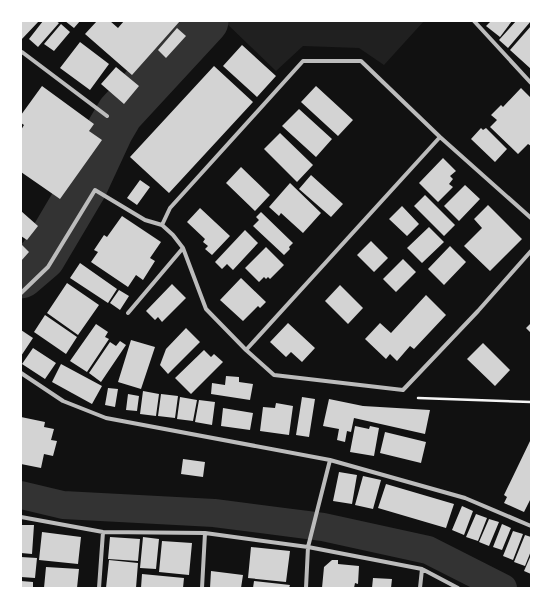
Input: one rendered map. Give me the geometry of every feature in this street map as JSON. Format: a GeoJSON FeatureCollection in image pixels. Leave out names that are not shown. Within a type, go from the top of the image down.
{"type":"FeatureCollection","features":[{"type":"Feature","properties":{"kind":"street"},"geometry":{"type":"LineString","coordinates":[[474,21],[531,82]]}},
{"type":"Feature","properties":{"kind":"street"},"geometry":{"type":"LineString","coordinates":[[21,53],[22,52],[107,116]]}},
{"type":"Feature","properties":{"kind":"street"},"geometry":{"type":"LineString","coordinates":[[162,225],[170,208],[303,61],[361,60],[440,137],[531,218]]}},
{"type":"Feature","properties":{"kind":"street"},"geometry":{"type":"LineString","coordinates":[[246,350],[440,137]]}},
{"type":"Feature","properties":{"kind":"street"},"geometry":{"type":"LineString","coordinates":[[21,293],[48,267],[95,190],[144,220],[162,225],[173,235],[183,248],[206,309],[246,350],[274,375],[403,390],[478,311],[531,251]]}},
{"type":"Feature","properties":{"kind":"street"},"geometry":{"type":"LineString","coordinates":[[128,313],[183,248]]}},
{"type":"Feature","properties":{"kind":"street"},"geometry":{"type":"LineString","coordinates":[[21,373],[63,401],[106,418],[330,460],[465,498],[531,526]]}},
{"type":"Feature","properties":{"kind":"street"},"geometry":{"type":"LineString","coordinates":[[306,588],[308,547],[330,460]]}},
{"type":"Feature","properties":{"kind":"street"},"geometry":{"type":"LineString","coordinates":[[21,517],[104,532],[205,533],[308,547],[422,569],[458,588]]}},
{"type":"Feature","properties":{"kind":"street"},"geometry":{"type":"LineString","coordinates":[[99,588],[104,532]]}},
{"type":"Feature","properties":{"kind":"street"},"geometry":{"type":"LineString","coordinates":[[202,588],[205,533]]}},
{"type":"Feature","properties":{"kind":"street"},"geometry":{"type":"LineString","coordinates":[[420,588],[422,569]]}},
{"type":"Feature","properties":{"kind":"path"},"geometry":{"type":"LineString","coordinates":[[403,390],[418,398],[531,402]]}},
{"type":"Feature","properties":{"kind":"shaded area"},"geometry":{"type":"Polygon","coordinates":[[[224,21],[424,21],[384,65],[359,48],[303,46],[276,71],[224,21]]]}},
{"type":"Feature","properties":{"kind":"building"},"geometry":{"type":"Polygon","coordinates":[[[21,21],[39,21],[21,40],[21,21]]]}},
{"type":"Feature","properties":{"kind":"building"},"geometry":{"type":"Polygon","coordinates":[[[43,21],[56,21],[59,23],[38,47],[29,39],[43,21]]]}},
{"type":"Feature","properties":{"kind":"building"},"geometry":{"type":"Polygon","coordinates":[[[65,21],[80,21],[74,28],[65,21]]]}},
{"type":"Feature","properties":{"kind":"building"},"geometry":{"type":"Polygon","coordinates":[[[97,21],[110,21],[118,28],[124,21],[180,21],[132,75],[85,34],[97,21]]]}},
{"type":"Feature","properties":{"kind":"building"},"geometry":{"type":"Polygon","coordinates":[[[491,21],[512,21],[500,37],[486,26],[491,21]]]}},
{"type":"Feature","properties":{"kind":"building"},"geometry":{"type":"Polygon","coordinates":[[[516,21],[531,21],[508,48],[499,40],[516,21]]]}},
{"type":"Feature","properties":{"kind":"building"},"geometry":{"type":"Polygon","coordinates":[[[61,24],[70,32],[54,51],[44,44],[61,24]]]}},
{"type":"Feature","properties":{"kind":"building"},"geometry":{"type":"Polygon","coordinates":[[[531,26],[531,69],[510,50],[531,26]]]}},
{"type":"Feature","properties":{"kind":"building"},"geometry":{"type":"Polygon","coordinates":[[[177,28],[186,36],[166,58],[158,50],[177,28]]]}},
{"type":"Feature","properties":{"kind":"building"},"geometry":{"type":"Polygon","coordinates":[[[80,42],[109,64],[90,90],[60,68],[80,42]]]}},
{"type":"Feature","properties":{"kind":"building"},"geometry":{"type":"Polygon","coordinates":[[[242,45],[276,76],[257,97],[223,66],[242,45]]]}},
{"type":"Feature","properties":{"kind":"building"},"geometry":{"type":"Polygon","coordinates":[[[214,66],[253,102],[169,193],[130,157],[214,66]]]}},
{"type":"Feature","properties":{"kind":"building"},"geometry":{"type":"Polygon","coordinates":[[[116,67],[139,86],[124,104],[101,84],[116,67]]]}},
{"type":"Feature","properties":{"kind":"building"},"geometry":{"type":"Polygon","coordinates":[[[42,86],[94,124],[89,131],[102,140],[60,199],[21,172],[21,130],[24,125],[21,123],[21,115],[42,86]]]}},
{"type":"Feature","properties":{"kind":"building"},"geometry":{"type":"Polygon","coordinates":[[[316,86],[353,120],[338,136],[301,102],[316,86]]]}},
{"type":"Feature","properties":{"kind":"building"},"geometry":{"type":"Polygon","coordinates":[[[521,88],[531,98],[531,146],[528,144],[518,154],[490,127],[497,120],[491,115],[501,105],[503,107],[521,88]]]}},
{"type":"Feature","properties":{"kind":"building"},"geometry":{"type":"Polygon","coordinates":[[[299,109],[332,139],[316,157],[282,126],[299,109]]]}},
{"type":"Feature","properties":{"kind":"building"},"geometry":{"type":"Polygon","coordinates":[[[481,128],[483,130],[486,128],[507,149],[495,162],[471,139],[481,128]]]}},
{"type":"Feature","properties":{"kind":"building"},"geometry":{"type":"Polygon","coordinates":[[[280,133],[313,165],[297,182],[264,149],[280,133]]]}},
{"type":"Feature","properties":{"kind":"building"},"geometry":{"type":"Polygon","coordinates":[[[443,158],[456,171],[450,176],[453,179],[449,184],[453,187],[438,202],[419,183],[443,158]]]}},
{"type":"Feature","properties":{"kind":"building"},"geometry":{"type":"Polygon","coordinates":[[[241,167],[270,195],[255,211],[226,183],[241,167]]]}},
{"type":"Feature","properties":{"kind":"building"},"geometry":{"type":"Polygon","coordinates":[[[311,175],[343,204],[331,217],[299,189],[311,175]]]}},
{"type":"Feature","properties":{"kind":"building"},"geometry":{"type":"Polygon","coordinates":[[[140,180],[150,187],[137,205],[127,198],[140,180]]]}},
{"type":"Feature","properties":{"kind":"building"},"geometry":{"type":"Polygon","coordinates":[[[290,183],[321,213],[303,233],[281,213],[279,216],[269,207],[290,183]]]}},
{"type":"Feature","properties":{"kind":"building"},"geometry":{"type":"Polygon","coordinates":[[[465,185],[480,199],[459,221],[444,206],[465,185]]]}},
{"type":"Feature","properties":{"kind":"building"},"geometry":{"type":"Polygon","coordinates":[[[425,195],[455,225],[444,236],[414,206],[425,195]]]}},
{"type":"Feature","properties":{"kind":"building"},"geometry":{"type":"Polygon","coordinates":[[[488,205],[522,239],[490,271],[464,246],[482,228],[474,219],[488,205]]]}},
{"type":"Feature","properties":{"kind":"building"},"geometry":{"type":"Polygon","coordinates":[[[402,206],[419,224],[407,236],[389,219],[402,206]]]}},
{"type":"Feature","properties":{"kind":"building"},"geometry":{"type":"Polygon","coordinates":[[[200,208],[230,236],[212,255],[205,249],[208,246],[203,242],[205,239],[187,222],[200,208]]]}},
{"type":"Feature","properties":{"kind":"building"},"geometry":{"type":"Polygon","coordinates":[[[21,211],[38,226],[27,240],[21,236],[21,211]]]}},
{"type":"Feature","properties":{"kind":"building"},"geometry":{"type":"Polygon","coordinates":[[[261,212],[293,243],[284,255],[253,226],[259,220],[256,217],[261,212]]]}},
{"type":"Feature","properties":{"kind":"building"},"geometry":{"type":"Polygon","coordinates":[[[122,216],[161,242],[150,258],[155,261],[143,280],[136,275],[128,287],[91,262],[98,252],[94,250],[104,235],[107,237],[122,216]]]}},
{"type":"Feature","properties":{"kind":"building"},"geometry":{"type":"Polygon","coordinates":[[[429,227],[444,242],[422,263],[407,248],[429,227]]]}},
{"type":"Feature","properties":{"kind":"building"},"geometry":{"type":"Polygon","coordinates":[[[245,230],[258,243],[233,270],[227,264],[222,269],[215,262],[245,230]]]}},
{"type":"Feature","properties":{"kind":"building"},"geometry":{"type":"Polygon","coordinates":[[[371,241],[388,258],[374,272],[357,255],[371,241]]]}},
{"type":"Feature","properties":{"kind":"building"},"geometry":{"type":"Polygon","coordinates":[[[21,244],[29,252],[21,261],[21,244]]]}},
{"type":"Feature","properties":{"kind":"building"},"geometry":{"type":"Polygon","coordinates":[[[450,246],[466,262],[444,285],[428,269],[450,246]]]}},
{"type":"Feature","properties":{"kind":"building"},"geometry":{"type":"Polygon","coordinates":[[[266,247],[284,265],[270,279],[268,277],[266,279],[264,277],[259,282],[245,268],[266,247]]]}},
{"type":"Feature","properties":{"kind":"building"},"geometry":{"type":"Polygon","coordinates":[[[403,259],[416,272],[396,292],[383,279],[403,259]]]}},
{"type":"Feature","properties":{"kind":"building"},"geometry":{"type":"Polygon","coordinates":[[[80,263],[117,289],[108,303],[70,278],[80,263]]]}},
{"type":"Feature","properties":{"kind":"building"},"geometry":{"type":"Polygon","coordinates":[[[241,278],[266,302],[260,308],[258,306],[243,321],[220,300],[241,278]]]}},
{"type":"Feature","properties":{"kind":"building"},"geometry":{"type":"Polygon","coordinates":[[[67,283],[99,305],[78,335],[47,313],[67,283]]]}},
{"type":"Feature","properties":{"kind":"building"},"geometry":{"type":"Polygon","coordinates":[[[172,284],[186,298],[162,322],[158,317],[155,320],[146,311],[172,284]]]}},
{"type":"Feature","properties":{"kind":"building"},"geometry":{"type":"Polygon","coordinates":[[[340,285],[363,308],[348,324],[325,301],[340,285]]]}},
{"type":"Feature","properties":{"kind":"building"},"geometry":{"type":"Polygon","coordinates":[[[119,290],[129,296],[120,310],[110,303],[119,290]]]}},
{"type":"Feature","properties":{"kind":"building"},"geometry":{"type":"Polygon","coordinates":[[[426,295],[446,315],[414,349],[410,346],[397,361],[390,354],[386,359],[365,339],[380,323],[391,333],[426,295]]]}},
{"type":"Feature","properties":{"kind":"building"},"geometry":{"type":"Polygon","coordinates":[[[45,315],[77,337],[66,354],[34,332],[45,315]]]}},
{"type":"Feature","properties":{"kind":"building"},"geometry":{"type":"Polygon","coordinates":[[[288,323],[315,348],[302,362],[291,352],[286,357],[270,342],[288,323]]]}},
{"type":"Feature","properties":{"kind":"building"},"geometry":{"type":"Polygon","coordinates":[[[531,323],[531,333],[526,328],[531,323]]]}},
{"type":"Feature","properties":{"kind":"building"},"geometry":{"type":"Polygon","coordinates":[[[96,324],[108,332],[105,337],[109,339],[87,372],[70,361],[96,324]]]}},
{"type":"Feature","properties":{"kind":"building"},"geometry":{"type":"Polygon","coordinates":[[[186,328],[200,342],[168,374],[160,365],[166,349],[186,328]]]}},
{"type":"Feature","properties":{"kind":"building"},"geometry":{"type":"Polygon","coordinates":[[[21,330],[33,338],[21,356],[21,330]]]}},
{"type":"Feature","properties":{"kind":"building"},"geometry":{"type":"Polygon","coordinates":[[[131,340],[155,347],[141,389],[118,382],[131,340]]]}},
{"type":"Feature","properties":{"kind":"building"},"geometry":{"type":"Polygon","coordinates":[[[120,341],[126,345],[101,382],[89,373],[110,342],[116,346],[120,341]]]}},
{"type":"Feature","properties":{"kind":"building"},"geometry":{"type":"Polygon","coordinates":[[[483,343],[510,370],[495,386],[467,359],[483,343]]]}},
{"type":"Feature","properties":{"kind":"building"},"geometry":{"type":"Polygon","coordinates":[[[33,348],[56,363],[45,379],[22,364],[33,348]]]}},
{"type":"Feature","properties":{"kind":"building"},"geometry":{"type":"Polygon","coordinates":[[[204,350],[211,357],[214,354],[223,362],[191,394],[175,378],[204,350]]]}},
{"type":"Feature","properties":{"kind":"building"},"geometry":{"type":"Polygon","coordinates":[[[61,364],[102,386],[92,404],[52,382],[61,364]]]}},
{"type":"Feature","properties":{"kind":"building"},"geometry":{"type":"Polygon","coordinates":[[[226,376],[239,377],[239,382],[253,384],[250,400],[211,394],[212,383],[225,385],[226,376]]]}},
{"type":"Feature","properties":{"kind":"building"},"geometry":{"type":"Polygon","coordinates":[[[108,388],[118,389],[115,407],[105,405],[108,388]]]}},
{"type":"Feature","properties":{"kind":"building"},"geometry":{"type":"Polygon","coordinates":[[[143,391],[159,394],[156,416],[140,414],[143,391]]]}},
{"type":"Feature","properties":{"kind":"building"},"geometry":{"type":"Polygon","coordinates":[[[128,394],[139,396],[137,411],[126,410],[128,394]]]}},
{"type":"Feature","properties":{"kind":"building"},"geometry":{"type":"Polygon","coordinates":[[[161,394],[178,396],[175,418],[158,416],[161,394]]]}},
{"type":"Feature","properties":{"kind":"building"},"geometry":{"type":"Polygon","coordinates":[[[180,397],[197,400],[193,421],[177,419],[180,397]]]}},
{"type":"Feature","properties":{"kind":"building"},"geometry":{"type":"Polygon","coordinates":[[[302,397],[315,399],[309,437],[296,435],[302,397]]]}},
{"type":"Feature","properties":{"kind":"building"},"geometry":{"type":"Polygon","coordinates":[[[329,399],[363,406],[430,410],[425,434],[354,418],[351,432],[347,431],[345,442],[337,440],[339,429],[323,426],[329,399]]]}},
{"type":"Feature","properties":{"kind":"building"},"geometry":{"type":"Polygon","coordinates":[[[199,400],[215,402],[212,425],[195,422],[199,400]]]}},
{"type":"Feature","properties":{"kind":"building"},"geometry":{"type":"Polygon","coordinates":[[[276,403],[293,406],[289,435],[260,431],[263,407],[275,408],[276,403]]]}},
{"type":"Feature","properties":{"kind":"building"},"geometry":{"type":"Polygon","coordinates":[[[223,408],[253,413],[250,430],[221,426],[223,408]]]}},
{"type":"Feature","properties":{"kind":"building"},"geometry":{"type":"Polygon","coordinates":[[[21,417],[45,422],[44,427],[54,429],[51,440],[57,441],[53,456],[44,454],[41,468],[21,464],[21,417]]]}},
{"type":"Feature","properties":{"kind":"building"},"geometry":{"type":"Polygon","coordinates":[[[355,426],[369,429],[370,426],[379,428],[374,456],[350,452],[355,426]]]}},
{"type":"Feature","properties":{"kind":"building"},"geometry":{"type":"Polygon","coordinates":[[[385,432],[426,442],[421,463],[380,453],[385,432]]]}},
{"type":"Feature","properties":{"kind":"building"},"geometry":{"type":"Polygon","coordinates":[[[531,439],[531,498],[524,512],[504,503],[507,497],[504,495],[531,439]]]}},
{"type":"Feature","properties":{"kind":"building"},"geometry":{"type":"Polygon","coordinates":[[[183,459],[205,462],[203,477],[181,474],[183,459]]]}},
{"type":"Feature","properties":{"kind":"building"},"geometry":{"type":"Polygon","coordinates":[[[339,472],[357,475],[352,504],[333,501],[339,472]]]}},
{"type":"Feature","properties":{"kind":"building"},"geometry":{"type":"Polygon","coordinates":[[[363,476],[381,480],[373,509],[355,505],[363,476]]]}},
{"type":"Feature","properties":{"kind":"building"},"geometry":{"type":"Polygon","coordinates":[[[386,484],[454,504],[446,528],[378,508],[386,484]]]}},
{"type":"Feature","properties":{"kind":"building"},"geometry":{"type":"Polygon","coordinates":[[[462,506],[473,511],[464,535],[452,530],[462,506]]]}},
{"type":"Feature","properties":{"kind":"building"},"geometry":{"type":"Polygon","coordinates":[[[476,514],[487,518],[478,541],[466,537],[476,514]]]}},
{"type":"Feature","properties":{"kind":"building"},"geometry":{"type":"Polygon","coordinates":[[[489,519],[499,522],[489,546],[479,542],[489,519]]]}},
{"type":"Feature","properties":{"kind":"building"},"geometry":{"type":"Polygon","coordinates":[[[502,524],[511,528],[502,550],[493,547],[502,524]]]}},
{"type":"Feature","properties":{"kind":"building"},"geometry":{"type":"Polygon","coordinates":[[[21,525],[34,525],[32,554],[21,553],[21,525]]]}},
{"type":"Feature","properties":{"kind":"building"},"geometry":{"type":"Polygon","coordinates":[[[513,531],[523,534],[513,560],[503,556],[513,531]]]}},
{"type":"Feature","properties":{"kind":"building"},"geometry":{"type":"Polygon","coordinates":[[[42,532],[81,537],[78,564],[39,560],[42,532]]]}},
{"type":"Feature","properties":{"kind":"building"},"geometry":{"type":"Polygon","coordinates":[[[525,535],[531,537],[531,551],[525,566],[514,562],[525,535]]]}},
{"type":"Feature","properties":{"kind":"building"},"geometry":{"type":"Polygon","coordinates":[[[110,537],[140,539],[138,561],[108,559],[110,537]]]}},
{"type":"Feature","properties":{"kind":"building"},"geometry":{"type":"Polygon","coordinates":[[[143,537],[159,539],[156,569],[140,568],[143,537]]]}},
{"type":"Feature","properties":{"kind":"building"},"geometry":{"type":"Polygon","coordinates":[[[162,541],[192,543],[189,575],[159,572],[162,541]]]}},
{"type":"Feature","properties":{"kind":"building"},"geometry":{"type":"Polygon","coordinates":[[[251,547],[290,551],[286,582],[248,578],[251,547]]]}},
{"type":"Feature","properties":{"kind":"building"},"geometry":{"type":"Polygon","coordinates":[[[531,555],[531,574],[524,571],[531,555]]]}},
{"type":"Feature","properties":{"kind":"building"},"geometry":{"type":"Polygon","coordinates":[[[21,557],[37,558],[35,578],[21,577],[21,557]]]}},
{"type":"Feature","properties":{"kind":"building"},"geometry":{"type":"Polygon","coordinates":[[[109,560],[138,563],[136,588],[106,588],[109,560]]]}},
{"type":"Feature","properties":{"kind":"building"},"geometry":{"type":"Polygon","coordinates":[[[332,560],[338,560],[338,564],[359,566],[358,584],[355,583],[354,588],[322,588],[324,567],[332,560]]]}},
{"type":"Feature","properties":{"kind":"building"},"geometry":{"type":"Polygon","coordinates":[[[46,567],[79,569],[77,588],[44,588],[46,567]]]}},
{"type":"Feature","properties":{"kind":"building"},"geometry":{"type":"Polygon","coordinates":[[[211,571],[243,575],[241,588],[210,588],[211,571]]]}},
{"type":"Feature","properties":{"kind":"building"},"geometry":{"type":"Polygon","coordinates":[[[142,574],[184,578],[183,588],[141,588],[142,574]]]}},
{"type":"Feature","properties":{"kind":"building"},"geometry":{"type":"Polygon","coordinates":[[[373,578],[392,579],[391,588],[372,588],[373,578]]]}},
{"type":"Feature","properties":{"kind":"building"},"geometry":{"type":"Polygon","coordinates":[[[21,581],[33,582],[33,588],[21,588],[21,581]]]}},
{"type":"Feature","properties":{"kind":"building"},"geometry":{"type":"Polygon","coordinates":[[[254,581],[290,585],[289,588],[253,588],[254,581]]]}},
{"type":"Feature","properties":{"kind":"waterway"},"geometry":{"type":"LineString","coordinates":[[21,275],[42,257],[84,186],[110,130],[120,113],[205,21]]}},
{"type":"Feature","properties":{"kind":"waterway"},"geometry":{"type":"LineString","coordinates":[[21,495],[63,505],[214,513],[323,527],[428,550],[503,588]]}}]}
